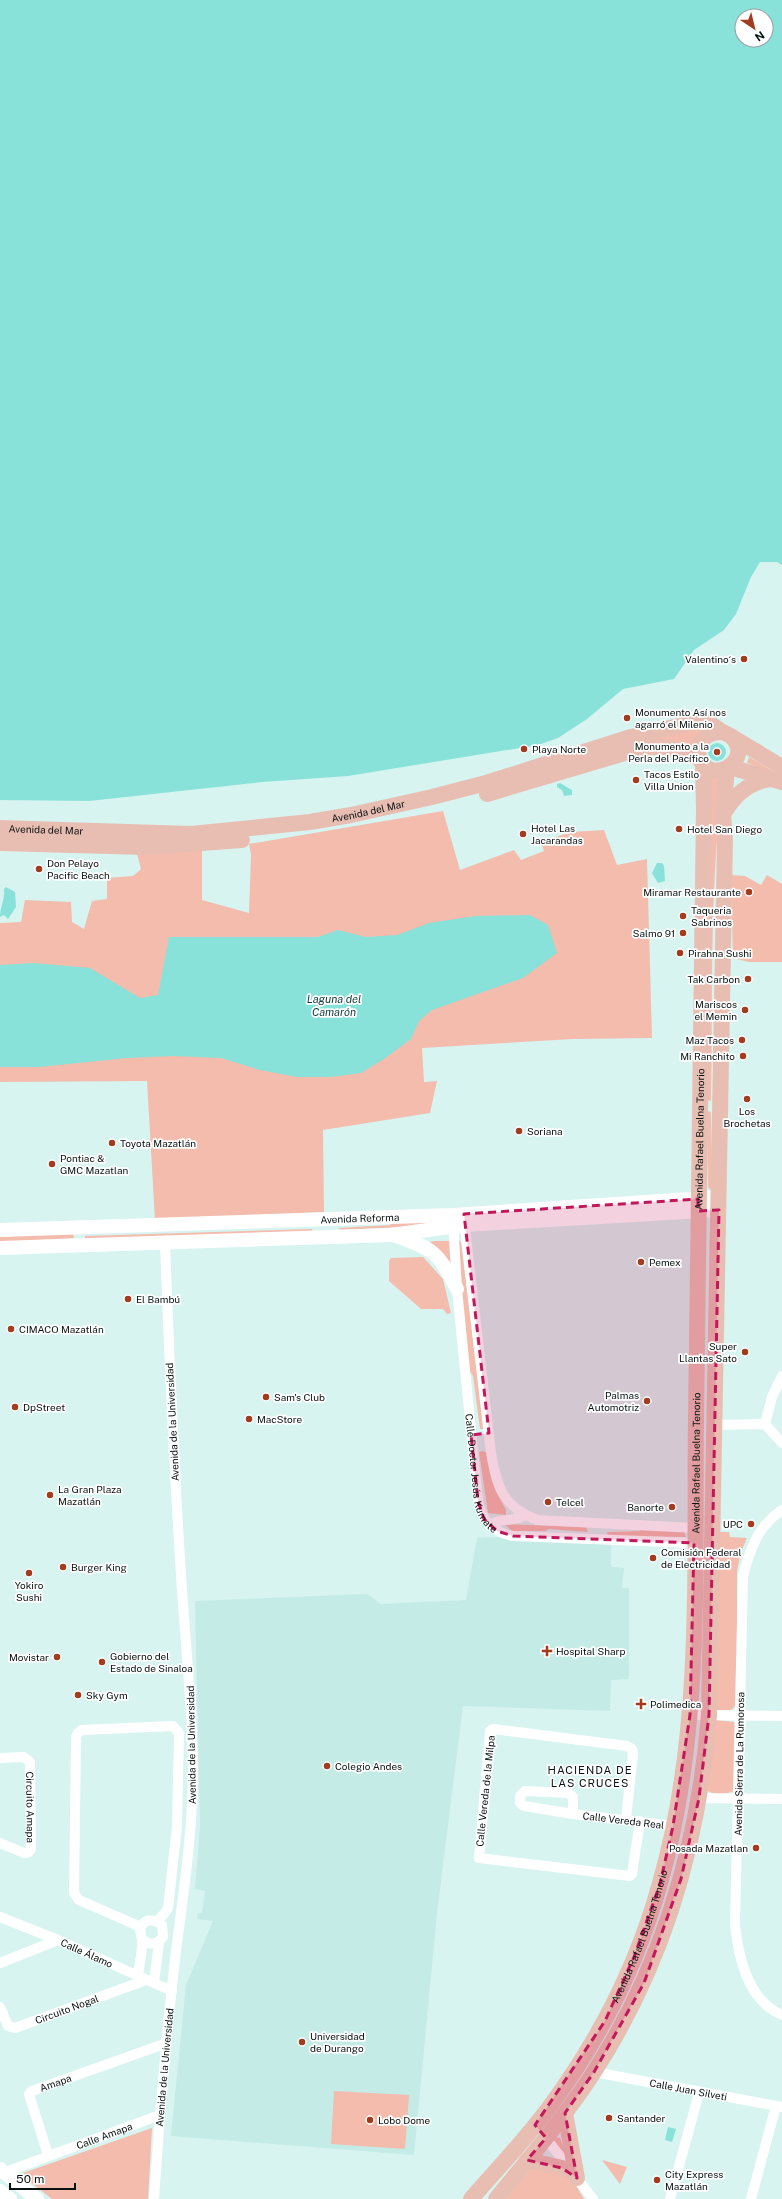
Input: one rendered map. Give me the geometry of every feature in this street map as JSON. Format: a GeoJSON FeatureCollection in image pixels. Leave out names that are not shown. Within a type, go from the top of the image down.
{"type":"FeatureCollection","features":[{"type":"Feature","properties":{"kind":"main road","name":"Avenida del Mar"},"geometry":{"type":"LineString","coordinates":[[0,828],[191,834],[263,828],[351,815],[486,783],[631,737],[706,721],[782,767]]}},
{"type":"Feature","properties":{"kind":"main road"},"geometry":{"type":"LineString","coordinates":[[728,768],[734,763],[738,752],[735,741],[727,734],[708,734],[699,745],[701,761],[714,771],[728,768],[776,780]]}},
{"type":"Feature","properties":{"kind":"main road","name":"Avenida del Mar"},"geometry":{"type":"LineString","coordinates":[[0,843],[146,847],[208,844],[299,834],[433,808],[656,746],[674,748],[701,761]]}},
{"type":"Feature","properties":{"kind":"main road","name":"Avenida Rafael Buelna Tenorio"},"geometry":{"type":"LineString","coordinates":[[471,2199],[554,2101],[605,2021],[626,1978],[660,1884],[673,1826],[690,1715],[694,1535],[704,808],[701,761]]}},
{"type":"Feature","properties":{"kind":"main road","name":"Avenida Rafael Buelna Tenorio"},"geometry":{"type":"LineString","coordinates":[[496,2199],[546,2138],[594,2072],[633,2004],[659,1948],[688,1853],[699,1798],[709,1715],[725,840],[723,814],[728,768]]}},
{"type":"Feature","properties":{"kind":"main road"},"geometry":{"type":"LineString","coordinates":[[723,814],[730,802],[744,789],[757,781],[776,780]]}},
{"type":"Feature","properties":{"kind":"main road","name":"Avenida Reforma"},"geometry":{"type":"LineString","coordinates":[[0,1230],[458,1220],[719,1204]]}},
{"type":"Feature","properties":{"kind":"main road","name":"Avenida Reforma"},"geometry":{"type":"LineString","coordinates":[[0,1248],[392,1235],[458,1220]]}},
{"type":"Feature","properties":{"kind":"main road"},"geometry":{"type":"LineString","coordinates":[[392,1235],[422,1245],[434,1253],[446,1268],[457,1290]]}},
{"type":"Feature","properties":{"kind":"main road"},"geometry":{"type":"LineString","coordinates":[[527,2160],[541,2162],[575,2175],[565,2112]]}},
{"type":"Feature","properties":{"kind":"main road"},"geometry":{"type":"LineString","coordinates":[[535,2125],[546,2138]]}},
{"type":"Feature","properties":{"kind":"main road"},"geometry":{"type":"LineString","coordinates":[[1,2172],[37,2199]]}},
{"type":"Feature","properties":{"kind":"main road"},"geometry":{"type":"LineString","coordinates":[[0,2191],[10,2199]]}},
{"type":"Feature","properties":{"kind":"street","name":"Calle Doctor Jesús Kumate"},"geometry":{"type":"LineString","coordinates":[[458,1220],[457,1290],[478,1501],[484,1519],[497,1531],[513,1536],[694,1535]]}},
{"type":"Feature","properties":{"kind":"street","name":"Calle Doctor Jesús Kumate"},"geometry":{"type":"LineString","coordinates":[[458,1220],[496,1480],[510,1503],[525,1515],[537,1520],[694,1535]]}},
{"type":"Feature","properties":{"kind":"street","name":"Avenida de la Universidad"},"geometry":{"type":"LineString","coordinates":[[154,2199],[160,2115],[172,1991],[185,1893],[193,1767],[190,1675],[184,1629],[172,1438],[165,1242]]}},
{"type":"Feature","properties":{"kind":"street"},"geometry":{"type":"LineString","coordinates":[[766,1424],[772,1397],[782,1376]]}},
{"type":"Feature","properties":{"kind":"street"},"geometry":{"type":"LineString","coordinates":[[715,1425],[766,1424]]}},
{"type":"Feature","properties":{"kind":"street"},"geometry":{"type":"LineString","coordinates":[[766,1424],[782,1443]]}},
{"type":"Feature","properties":{"kind":"street"},"geometry":{"type":"LineString","coordinates":[[471,1435],[489,1433]]}},
{"type":"Feature","properties":{"kind":"street","name":"Avenida Sierra de La Rumorosa"},"geometry":{"type":"LineString","coordinates":[[782,1510],[773,1516],[760,1530],[750,1549],[743,1576],[741,1605],[739,1798],[735,1924],[737,1951],[746,1976],[762,2000],[782,2015]]}},
{"type":"Feature","properties":{"kind":"street"},"geometry":{"type":"LineString","coordinates":[[490,1526],[496,1521],[518,1518],[525,1515]]}},
{"type":"Feature","properties":{"kind":"street"},"geometry":{"type":"LineString","coordinates":[[690,1715],[782,1716]]}},
{"type":"Feature","properties":{"kind":"street"},"geometry":{"type":"LineString","coordinates":[[141,1927],[79,1900],[74,1893],[76,1737],[82,1730],[173,1726],[179,1734],[177,1827],[170,1892],[168,1908],[157,1921]]}},
{"type":"Feature","properties":{"kind":"street","name":"Calle Vereda de la Milpa"},"geometry":{"type":"LineString","coordinates":[[626,1819],[633,1754],[632,1748],[627,1746],[493,1729],[490,1731],[479,1858],[630,1876],[632,1874],[640,1821]]}},
{"type":"Feature","properties":{"kind":"street","name":"Circuito Amapa"},"geometry":{"type":"LineString","coordinates":[[0,1758],[24,1757],[30,1762],[31,1849],[29,1852],[24,1853],[0,1843]]}},
{"type":"Feature","properties":{"kind":"street","name":"Calle Vereda Real"},"geometry":{"type":"LineString","coordinates":[[573,1814],[573,1797],[568,1793],[525,1791],[520,1796],[520,1803],[524,1806],[573,1814],[626,1819],[673,1826]]}},
{"type":"Feature","properties":{"kind":"street"},"geometry":{"type":"LineString","coordinates":[[699,1798],[782,1799]]}},
{"type":"Feature","properties":{"kind":"street","name":"Calle Álamo"},"geometry":{"type":"LineString","coordinates":[[0,1917],[58,1940],[172,1991]]}},
{"type":"Feature","properties":{"kind":"street"},"geometry":{"type":"LineString","coordinates":[[151,1920],[157,1921],[162,1925],[164,1931],[146,1980],[142,1939],[140,1933],[141,1927],[145,1922],[151,1920]]}},
{"type":"Feature","properties":{"kind":"street"},"geometry":{"type":"LineString","coordinates":[[142,1939],[147,1943],[153,1944],[159,1942]]}},
{"type":"Feature","properties":{"kind":"street"},"geometry":{"type":"LineString","coordinates":[[0,1963],[58,1940]]}},
{"type":"Feature","properties":{"kind":"street","name":"Circuito Nogal"},"geometry":{"type":"LineString","coordinates":[[0,2007],[8,2026],[15,2028],[146,1980]]}},
{"type":"Feature","properties":{"kind":"street","name":"Amapa"},"geometry":{"type":"LineString","coordinates":[[48,2155],[29,2094],[167,2043]]}},
{"type":"Feature","properties":{"kind":"street","name":"Calle Juan Silveti"},"geometry":{"type":"LineString","coordinates":[[594,2072],[779,2107]]}},
{"type":"Feature","properties":{"kind":"street"},"geometry":{"type":"LineString","coordinates":[[670,2199],[699,2093]]}},
{"type":"Feature","properties":{"kind":"street"},"geometry":{"type":"LineString","coordinates":[[751,2199],[779,2107]]}},
{"type":"Feature","properties":{"kind":"street","name":"Calle Amapa"},"geometry":{"type":"LineString","coordinates":[[48,2155],[160,2115]]}},
{"type":"Feature","properties":{"kind":"street"},"geometry":{"type":"LineString","coordinates":[[546,2138],[593,2199]]}},
{"type":"Feature","properties":{"kind":"street"},"geometry":{"type":"LineString","coordinates":[[1,2172],[48,2155]]}},
{"type":"Feature","properties":{"kind":"highlighted area"},"geometry":{"type":"Polygon","coordinates":[[[698,1199],[698,1211],[719,1210],[709,1715],[699,1798],[681,1879],[644,1983],[594,2072],[565,2113],[577,2178],[562,2168],[527,2160],[546,2138],[535,2125],[605,2021],[634,1957],[660,1884],[673,1826],[690,1715],[694,1543],[513,1536],[497,1531],[484,1519],[478,1501],[471,1435],[489,1433],[464,1214],[698,1199]]]}},
{"type":"Feature","properties":{"kind":"shaded area"},"geometry":{"type":"Polygon","coordinates":[[[711,726],[692,749],[621,744],[711,726]]]}},
{"type":"Feature","properties":{"kind":"shaded area"},"geometry":{"type":"Polygon","coordinates":[[[749,757],[782,776],[747,763],[749,757]]]}},
{"type":"Feature","properties":{"kind":"shaded area"},"geometry":{"type":"Polygon","coordinates":[[[708,772],[724,773],[719,814],[714,896],[711,1101],[707,1100],[708,772]]]}},
{"type":"Feature","properties":{"kind":"shaded area"},"geometry":{"type":"Polygon","coordinates":[[[443,811],[460,870],[514,850],[521,860],[544,851],[541,842],[571,832],[604,830],[617,865],[647,859],[652,1038],[573,1039],[422,1048],[424,1082],[437,1081],[430,1113],[323,1130],[324,1212],[155,1220],[147,1081],[0,1082],[0,923],[21,922],[25,900],[71,902],[72,922],[84,929],[92,901],[107,899],[107,878],[133,876],[141,869],[136,850],[202,848],[202,900],[249,913],[251,855],[249,844],[443,811]]]}},
{"type":"Feature","properties":{"kind":"shaded area"},"geometry":{"type":"Polygon","coordinates":[[[731,875],[745,876],[761,885],[767,875],[782,884],[782,962],[749,962],[733,958],[731,875]]]}},
{"type":"Feature","properties":{"kind":"shaded area"},"geometry":{"type":"Polygon","coordinates":[[[707,1111],[711,1112],[712,1190],[708,1188],[707,1111]]]}},
{"type":"Feature","properties":{"kind":"shaded area"},"geometry":{"type":"Polygon","coordinates":[[[440,1221],[440,1225],[342,1230],[338,1228],[390,1225],[392,1223],[440,1221]]]}},
{"type":"Feature","properties":{"kind":"shaded area"},"geometry":{"type":"Polygon","coordinates":[[[312,1229],[313,1232],[85,1242],[85,1236],[312,1229]]]}},
{"type":"Feature","properties":{"kind":"shaded area"},"geometry":{"type":"Polygon","coordinates":[[[73,1233],[74,1238],[0,1242],[0,1237],[73,1233]]]}},
{"type":"Feature","properties":{"kind":"shaded area"},"geometry":{"type":"Polygon","coordinates":[[[459,1240],[461,1242],[484,1429],[480,1429],[473,1376],[467,1367],[457,1244],[459,1240]]]}},
{"type":"Feature","properties":{"kind":"shaded area"},"geometry":{"type":"Polygon","coordinates":[[[434,1241],[450,1241],[453,1271],[422,1244],[434,1241]]]}},
{"type":"Feature","properties":{"kind":"shaded area"},"geometry":{"type":"Polygon","coordinates":[[[423,1257],[443,1279],[451,1313],[447,1314],[443,1309],[421,1309],[389,1281],[389,1261],[391,1258],[423,1257]]]}},
{"type":"Feature","properties":{"kind":"shaded area"},"geometry":{"type":"Polygon","coordinates":[[[484,1451],[489,1454],[496,1491],[506,1510],[506,1515],[488,1513],[479,1452],[484,1451]]]}},
{"type":"Feature","properties":{"kind":"shaded area"},"geometry":{"type":"Polygon","coordinates":[[[504,1524],[586,1527],[588,1532],[549,1529],[545,1531],[512,1531],[504,1524]]]}},
{"type":"Feature","properties":{"kind":"shaded area"},"geometry":{"type":"Polygon","coordinates":[[[642,1529],[684,1531],[686,1537],[608,1536],[607,1532],[639,1531],[642,1529]]]}},
{"type":"Feature","properties":{"kind":"shaded area"},"geometry":{"type":"Polygon","coordinates":[[[719,1532],[729,1532],[730,1537],[747,1538],[741,1552],[737,1571],[737,1704],[731,1710],[716,1710],[719,1532]]]}},
{"type":"Feature","properties":{"kind":"shaded area"},"geometry":{"type":"Polygon","coordinates":[[[499,1537],[611,1540],[611,1567],[624,1568],[622,1588],[629,1588],[629,1679],[611,1680],[610,1711],[463,1706],[437,1913],[414,2155],[171,2136],[186,1985],[213,1921],[197,1919],[198,1913],[202,1913],[205,1891],[195,1889],[200,1826],[195,1601],[367,1594],[381,1604],[466,1600],[477,1538],[499,1537]]]}},
{"type":"Feature","properties":{"kind":"shaded area"},"geometry":{"type":"Polygon","coordinates":[[[717,1720],[734,1722],[738,1728],[735,1790],[724,1794],[712,1793],[705,1789],[712,1724],[717,1720]]]}},
{"type":"Feature","properties":{"kind":"shaded area","name":"Lobo Dome"},"geometry":{"type":"Polygon","coordinates":[[[334,2091],[409,2095],[405,2149],[331,2144],[334,2091]]]}},
{"type":"Feature","properties":{"kind":"shaded area"},"geometry":{"type":"Polygon","coordinates":[[[152,2128],[148,2199],[52,2199],[20,2174],[152,2128]]]}},
{"type":"Feature","properties":{"kind":"shaded area"},"geometry":{"type":"Polygon","coordinates":[[[556,2137],[560,2138],[568,2160],[553,2140],[556,2137]]]}},
{"type":"Feature","properties":{"kind":"shaded area"},"geometry":{"type":"Polygon","coordinates":[[[602,2160],[627,2167],[620,2184],[602,2160]]]}},
{"type":"Feature","properties":{"kind":"shaded area"},"geometry":{"type":"Polygon","coordinates":[[[534,2165],[570,2175],[584,2199],[506,2199],[534,2165]]]}},
{"type":"Feature","properties":{"kind":"water"},"geometry":{"type":"Polygon","coordinates":[[[0,0],[782,0],[782,565],[777,562],[760,562],[751,577],[736,614],[724,630],[694,650],[674,679],[623,689],[587,719],[558,738],[538,745],[348,776],[262,782],[89,801],[0,800],[0,0]]]}},
{"type":"Feature","properties":{"kind":"water"},"geometry":{"type":"Polygon","coordinates":[[[717,743],[723,746],[726,752],[723,758],[717,761],[711,758],[708,752],[711,746],[717,743]]]}},
{"type":"Feature","properties":{"kind":"water"},"geometry":{"type":"Polygon","coordinates":[[[560,783],[572,790],[572,795],[564,796],[562,790],[557,787],[557,784],[560,783]]]}},
{"type":"Feature","properties":{"kind":"water"},"geometry":{"type":"Polygon","coordinates":[[[657,863],[662,863],[664,866],[665,881],[658,883],[652,873],[657,863]]]}},
{"type":"Feature","properties":{"kind":"water"},"geometry":{"type":"Polygon","coordinates":[[[6,887],[15,892],[16,907],[8,919],[4,915],[0,917],[4,889],[6,887]]]}},
{"type":"Feature","properties":{"kind":"water","name":"Laguna del Camarón"},"geometry":{"type":"Polygon","coordinates":[[[530,915],[548,925],[557,953],[523,978],[432,1010],[419,1021],[411,1039],[384,1059],[361,1073],[331,1077],[297,1077],[260,1070],[221,1058],[174,1056],[127,1058],[39,1067],[0,1067],[0,965],[33,963],[90,968],[140,998],[158,995],[169,937],[318,937],[338,930],[366,937],[397,935],[429,923],[476,916],[530,915]]]}},
{"type":"Feature","properties":{"kind":"water"},"geometry":{"type":"Polygon","coordinates":[[[668,2127],[676,2129],[672,2142],[665,2140],[668,2127]]]}},
{"type":"Feature","properties":{"kind":"place","name":"Valentino´s"},"geometry":{"type":"Point","coordinates":[744,659]}},
{"type":"Feature","properties":{"kind":"place","name":"Monumento Así nos agarró el Milenio"},"geometry":{"type":"Point","coordinates":[627,718]}},
{"type":"Feature","properties":{"kind":"place","name":"Playa Norte"},"geometry":{"type":"Point","coordinates":[524,749]}},
{"type":"Feature","properties":{"kind":"place","name":"Monumento a la Perla del Pacífico"},"geometry":{"type":"Point","coordinates":[717,752]}},
{"type":"Feature","properties":{"kind":"place","name":"Tacos Estilo Villa Union"},"geometry":{"type":"Point","coordinates":[636,780]}},
{"type":"Feature","properties":{"kind":"place","name":"Hotel San Diego"},"geometry":{"type":"Point","coordinates":[679,829]}},
{"type":"Feature","properties":{"kind":"place","name":"Hotel Las Jacarandas"},"geometry":{"type":"Point","coordinates":[523,834]}},
{"type":"Feature","properties":{"kind":"place","name":"Don Pelayo Pacific Beach"},"geometry":{"type":"Point","coordinates":[39,869]}},
{"type":"Feature","properties":{"kind":"place","name":"Miramar Restaurante"},"geometry":{"type":"Point","coordinates":[749,892]}},
{"type":"Feature","properties":{"kind":"place","name":"Taqueria Sabrinos"},"geometry":{"type":"Point","coordinates":[683,916]}},
{"type":"Feature","properties":{"kind":"place","name":"Salmo 91"},"geometry":{"type":"Point","coordinates":[683,933]}},
{"type":"Feature","properties":{"kind":"place","name":"Pirahna Sushi"},"geometry":{"type":"Point","coordinates":[680,953]}},
{"type":"Feature","properties":{"kind":"place","name":"Tak Carbon"},"geometry":{"type":"Point","coordinates":[748,979]}},
{"type":"Feature","properties":{"kind":"place","name":"Mariscos el Memin"},"geometry":{"type":"Point","coordinates":[745,1010]}},
{"type":"Feature","properties":{"kind":"place","name":"Maz Tacos"},"geometry":{"type":"Point","coordinates":[742,1040]}},
{"type":"Feature","properties":{"kind":"place","name":"Mi Ranchito"},"geometry":{"type":"Point","coordinates":[743,1056]}},
{"type":"Feature","properties":{"kind":"place","name":"Los Brochetas"},"geometry":{"type":"Point","coordinates":[747,1099]}},
{"type":"Feature","properties":{"kind":"place","name":"Soriana"},"geometry":{"type":"Point","coordinates":[519,1131]}},
{"type":"Feature","properties":{"kind":"place","name":"Toyota Mazatlán"},"geometry":{"type":"Point","coordinates":[112,1143]}},
{"type":"Feature","properties":{"kind":"place","name":"Pontiac & GMC Mazatlan"},"geometry":{"type":"Point","coordinates":[52,1164]}},
{"type":"Feature","properties":{"kind":"place","name":"Pemex"},"geometry":{"type":"Point","coordinates":[641,1262]}},
{"type":"Feature","properties":{"kind":"place","name":"El Bambú"},"geometry":{"type":"Point","coordinates":[128,1299]}},
{"type":"Feature","properties":{"kind":"place","name":"CIMACO Mazatlán"},"geometry":{"type":"Point","coordinates":[11,1329]}},
{"type":"Feature","properties":{"kind":"place","name":"Super Llantas Sato"},"geometry":{"type":"Point","coordinates":[745,1352]}},
{"type":"Feature","properties":{"kind":"place","name":"Sam's Club"},"geometry":{"type":"Point","coordinates":[266,1397]}},
{"type":"Feature","properties":{"kind":"place","name":"Palmas Automotriz"},"geometry":{"type":"Point","coordinates":[647,1401]}},
{"type":"Feature","properties":{"kind":"place","name":"DpStreet"},"geometry":{"type":"Point","coordinates":[15,1407]}},
{"type":"Feature","properties":{"kind":"place","name":"MacStore"},"geometry":{"type":"Point","coordinates":[249,1419]}},
{"type":"Feature","properties":{"kind":"place","name":"La Gran Plaza Mazatlán"},"geometry":{"type":"Point","coordinates":[50,1495]}},
{"type":"Feature","properties":{"kind":"place","name":"Telcel"},"geometry":{"type":"Point","coordinates":[548,1502]}},
{"type":"Feature","properties":{"kind":"place","name":"Banorte"},"geometry":{"type":"Point","coordinates":[672,1507]}},
{"type":"Feature","properties":{"kind":"place","name":"UPC"},"geometry":{"type":"Point","coordinates":[751,1524]}},
{"type":"Feature","properties":{"kind":"place","name":"Comisión Federal de Electricidad"},"geometry":{"type":"Point","coordinates":[653,1558]}},
{"type":"Feature","properties":{"kind":"place","name":"Burger King"},"geometry":{"type":"Point","coordinates":[63,1567]}},
{"type":"Feature","properties":{"kind":"place","name":"Yokiro Sushi"},"geometry":{"type":"Point","coordinates":[29,1573]}},
{"type":"Feature","properties":{"kind":"place","name":"Hospital Sharp"},"geometry":{"type":"Point","coordinates":[547,1651]}},
{"type":"Feature","properties":{"kind":"place","name":"Movistar"},"geometry":{"type":"Point","coordinates":[57,1657]}},
{"type":"Feature","properties":{"kind":"place","name":"Gobierno del Estado de Sinaloa"},"geometry":{"type":"Point","coordinates":[102,1662]}},
{"type":"Feature","properties":{"kind":"place","name":"Sky Gym"},"geometry":{"type":"Point","coordinates":[78,1695]}},
{"type":"Feature","properties":{"kind":"place","name":"Polimedica"},"geometry":{"type":"Point","coordinates":[641,1704]}},
{"type":"Feature","properties":{"kind":"place","name":"Colegio Andes"},"geometry":{"type":"Point","coordinates":[327,1766]}},
{"type":"Feature","properties":{"kind":"place","name":"Posada Mazatlan"},"geometry":{"type":"Point","coordinates":[756,1848]}},
{"type":"Feature","properties":{"kind":"place","name":"Universidad de Durango"},"geometry":{"type":"Point","coordinates":[302,2042]}},
{"type":"Feature","properties":{"kind":"place","name":"Santander"},"geometry":{"type":"Point","coordinates":[609,2118]}},
{"type":"Feature","properties":{"kind":"place","name":"Lobo Dome"},"geometry":{"type":"Point","coordinates":[370,2120]}},
{"type":"Feature","properties":{"kind":"place","name":"City Express Mazatlán"},"geometry":{"type":"Point","coordinates":[657,2180]}},
{"type":"Feature","properties":{"kind":"district","name":"HACIENDA DE LAS CRUCES"},"geometry":{"type":"Point","coordinates":[590,1776]}}]}
